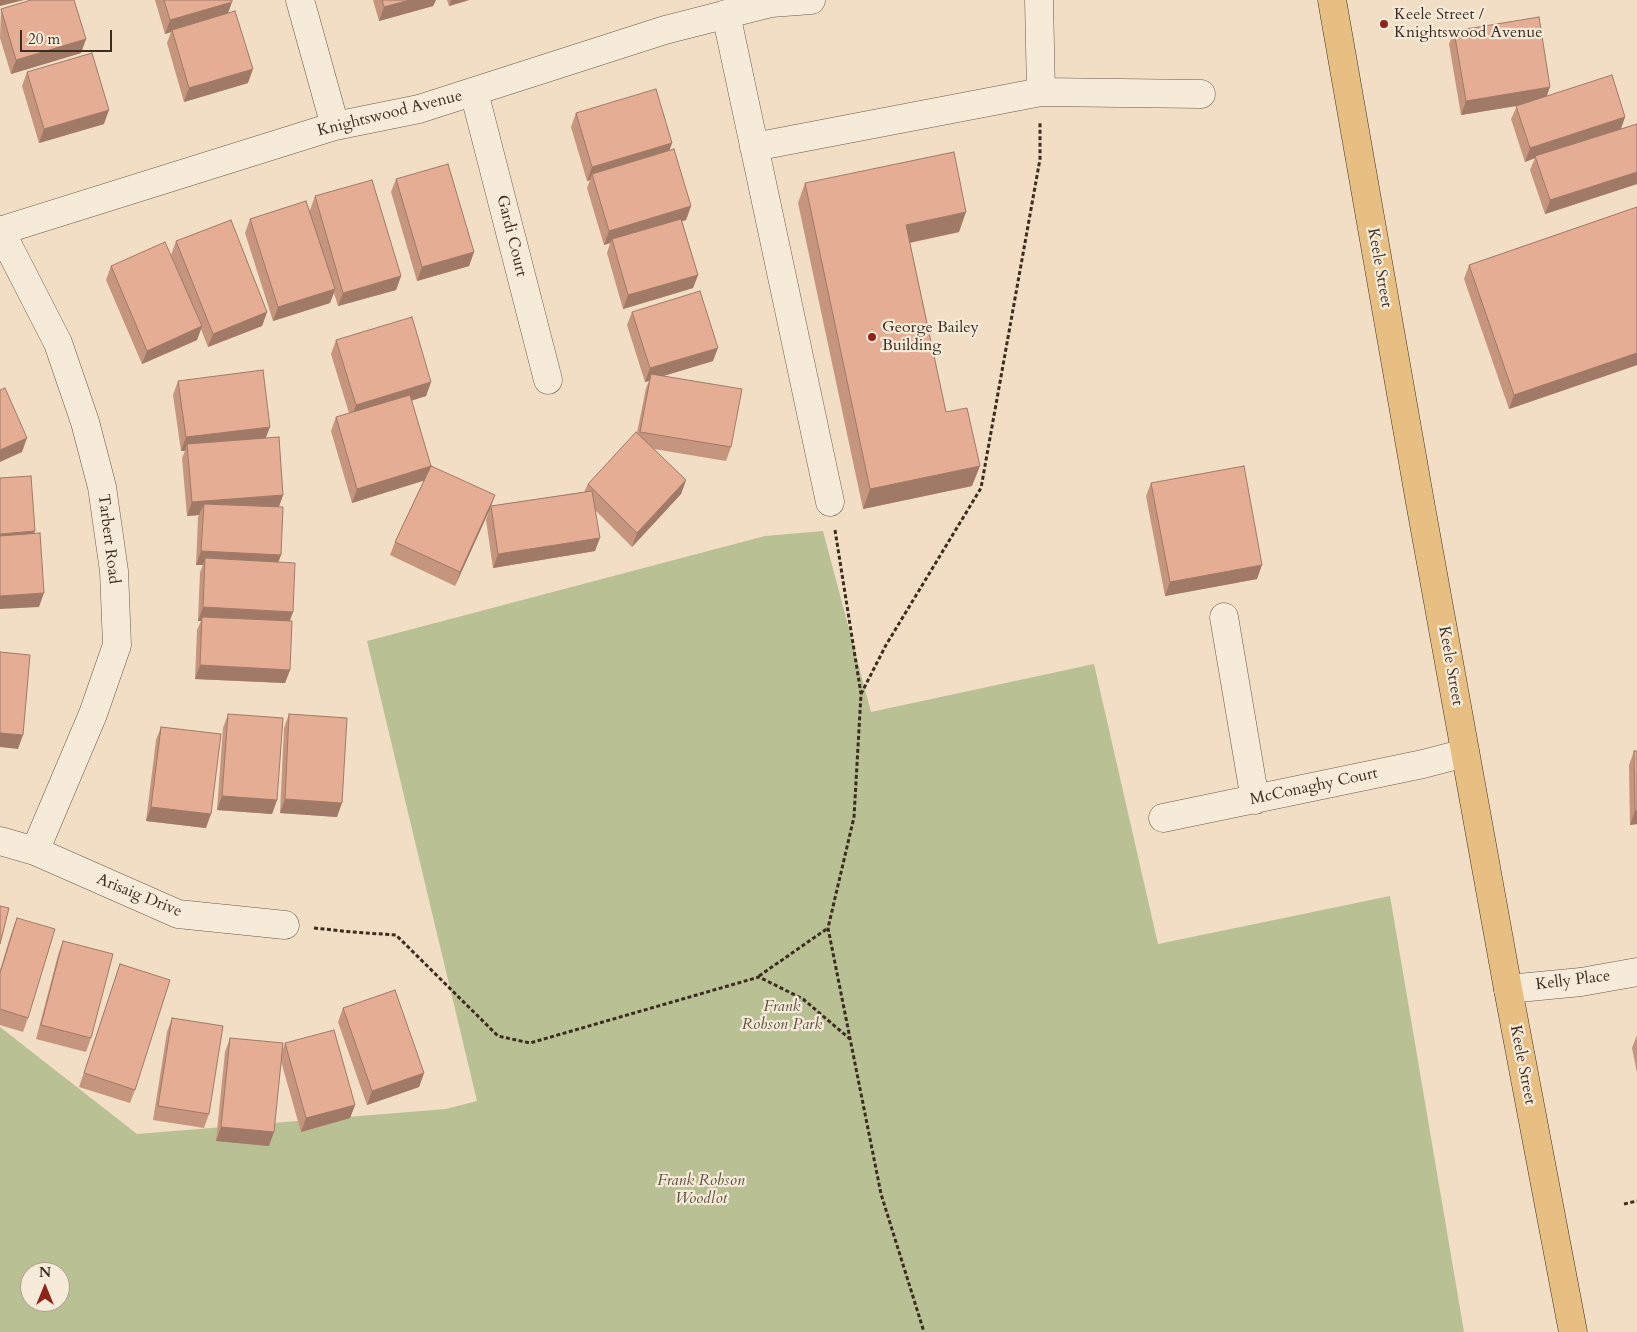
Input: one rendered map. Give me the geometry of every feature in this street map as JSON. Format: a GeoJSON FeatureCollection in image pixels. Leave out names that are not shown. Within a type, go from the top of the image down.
{"type":"FeatureCollection","features":[{"type":"Feature","properties":{"kind":"main road","name":"Keele Street"},"geometry":{"type":"LineString","coordinates":[[1332,0],[1465,753],[1573,1332]]}},
{"type":"Feature","properties":{"kind":"street"},"geometry":{"type":"LineString","coordinates":[[300,0],[335,126]]}},
{"type":"Feature","properties":{"kind":"street","name":"Knightswood Avenue"},"geometry":{"type":"LineString","coordinates":[[0,231],[335,126],[418,109],[665,30],[771,2],[810,0]]}},
{"type":"Feature","properties":{"kind":"street"},"geometry":{"type":"LineString","coordinates":[[1039,0],[1041,92]]}},
{"type":"Feature","properties":{"kind":"street"},"geometry":{"type":"LineString","coordinates":[[726,14],[830,502]]}},
{"type":"Feature","properties":{"kind":"street","name":"Gardi Court"},"geometry":{"type":"LineString","coordinates":[[474,92],[548,380]]}},
{"type":"Feature","properties":{"kind":"street"},"geometry":{"type":"LineString","coordinates":[[754,147],[1041,92],[1201,94]]}},
{"type":"Feature","properties":{"kind":"street","name":"Tarbert Road"},"geometry":{"type":"LineString","coordinates":[[0,231],[58,343],[85,422],[102,487],[114,571],[118,645],[93,714],[35,851]]}},
{"type":"Feature","properties":{"kind":"street"},"geometry":{"type":"LineString","coordinates":[[1224,617],[1255,800]]}},
{"type":"Feature","properties":{"kind":"street","name":"McConaghy Court"},"geometry":{"type":"LineString","coordinates":[[1163,818],[1423,764],[1465,753]]}},
{"type":"Feature","properties":{"kind":"street","name":"Arisaig Drive"},"geometry":{"type":"LineString","coordinates":[[0,841],[35,851],[178,914],[285,925]]}},
{"type":"Feature","properties":{"kind":"street","name":"Kelly Place"},"geometry":{"type":"LineString","coordinates":[[1508,989],[1581,982],[1637,972]]}},
{"type":"Feature","properties":{"kind":"path"},"geometry":{"type":"LineString","coordinates":[[861,694],[886,645],[981,488],[1040,159],[1041,92]]}},
{"type":"Feature","properties":{"kind":"path"},"geometry":{"type":"LineString","coordinates":[[830,502],[861,694],[854,817],[828,928],[881,1194],[924,1332]]}},
{"type":"Feature","properties":{"kind":"path"},"geometry":{"type":"LineString","coordinates":[[285,925],[352,932],[396,934],[498,1036],[530,1043],[759,977],[828,928]]}},
{"type":"Feature","properties":{"kind":"path"},"geometry":{"type":"LineString","coordinates":[[759,977],[803,999],[851,1039]]}},
{"type":"Feature","properties":{"kind":"path"},"geometry":{"type":"LineString","coordinates":[[1624,1204],[1637,1201]]}},
{"type":"Feature","properties":{"kind":"green space","name":"Frank Robson Park"},"geometry":{"type":"Polygon","coordinates":[[[823,531],[871,712],[1094,664],[1158,944],[1390,896],[1464,1332],[0,1332],[0,1027],[137,1134],[446,1109],[477,1101],[367,641],[765,536],[823,531]]]}},
{"type":"Feature","properties":{"kind":"building"},"geometry":{"type":"Polygon","coordinates":[[[31,0],[74,0],[86,39],[16,60],[1,9],[31,0]]]}},
{"type":"Feature","properties":{"kind":"building"},"geometry":{"type":"Polygon","coordinates":[[[164,0],[232,0],[232,2],[170,20],[164,0]]]}},
{"type":"Feature","properties":{"kind":"building"},"geometry":{"type":"Polygon","coordinates":[[[382,0],[410,0],[384,7],[382,0]]]}},
{"type":"Feature","properties":{"kind":"building"},"geometry":{"type":"Polygon","coordinates":[[[235,11],[253,69],[189,88],[172,30],[235,11]]]}},
{"type":"Feature","properties":{"kind":"building"},"geometry":{"type":"Polygon","coordinates":[[[1539,17],[1550,87],[1466,101],[1454,31],[1539,17]]]}},
{"type":"Feature","properties":{"kind":"building"},"geometry":{"type":"Polygon","coordinates":[[[92,53],[109,110],[44,129],[27,72],[92,53]]]}},
{"type":"Feature","properties":{"kind":"building"},"geometry":{"type":"Polygon","coordinates":[[[1612,75],[1625,117],[1530,148],[1516,106],[1612,75]]]}},
{"type":"Feature","properties":{"kind":"building"},"geometry":{"type":"Polygon","coordinates":[[[656,89],[672,143],[592,167],[576,113],[656,89]]]}},
{"type":"Feature","properties":{"kind":"building"},"geometry":{"type":"Polygon","coordinates":[[[1637,124],[1637,172],[1550,200],[1535,156],[1637,124]]]}},
{"type":"Feature","properties":{"kind":"building"},"geometry":{"type":"Polygon","coordinates":[[[674,149],[691,206],[609,231],[592,174],[674,149]]]}},
{"type":"Feature","properties":{"kind":"building","name":"George Bailey Building"},"geometry":{"type":"Polygon","coordinates":[[[954,152],[966,212],[906,225],[946,412],[967,408],[980,466],[870,489],[805,183],[954,152]]]}},
{"type":"Feature","properties":{"kind":"building"},"geometry":{"type":"Polygon","coordinates":[[[448,164],[474,252],[422,267],[396,179],[448,164]]]}},
{"type":"Feature","properties":{"kind":"building"},"geometry":{"type":"Polygon","coordinates":[[[372,180],[401,276],[343,293],[315,196],[372,180]]]}},
{"type":"Feature","properties":{"kind":"building"},"geometry":{"type":"Polygon","coordinates":[[[306,201],[335,289],[278,307],[250,219],[306,201]]]}},
{"type":"Feature","properties":{"kind":"building"},"geometry":{"type":"Polygon","coordinates":[[[1637,207],[1637,353],[1514,395],[1469,265],[1637,207]]]}},
{"type":"Feature","properties":{"kind":"building"},"geometry":{"type":"Polygon","coordinates":[[[681,219],[698,275],[628,295],[612,239],[681,219]]]}},
{"type":"Feature","properties":{"kind":"building"},"geometry":{"type":"Polygon","coordinates":[[[231,220],[267,312],[213,334],[176,241],[231,220]]]}},
{"type":"Feature","properties":{"kind":"building"},"geometry":{"type":"Polygon","coordinates":[[[165,242],[202,326],[147,351],[111,266],[165,242]]]}},
{"type":"Feature","properties":{"kind":"building"},"geometry":{"type":"Polygon","coordinates":[[[700,291],[718,348],[650,368],[632,312],[700,291]]]}},
{"type":"Feature","properties":{"kind":"building"},"geometry":{"type":"Polygon","coordinates":[[[412,317],[431,382],[356,405],[336,340],[412,317]]]}},
{"type":"Feature","properties":{"kind":"building"},"geometry":{"type":"Polygon","coordinates":[[[263,370],[270,427],[186,437],[178,381],[263,370]]]}},
{"type":"Feature","properties":{"kind":"building"},"geometry":{"type":"Polygon","coordinates":[[[651,374],[742,389],[731,447],[640,432],[651,374]]]}},
{"type":"Feature","properties":{"kind":"building"},"geometry":{"type":"Polygon","coordinates":[[[5,388],[27,438],[0,450],[0,390],[5,388]]]}},
{"type":"Feature","properties":{"kind":"building"},"geometry":{"type":"Polygon","coordinates":[[[410,395],[431,466],[357,489],[336,417],[410,395]]]}},
{"type":"Feature","properties":{"kind":"building"},"geometry":{"type":"Polygon","coordinates":[[[636,432],[686,480],[637,533],[588,484],[636,432]]]}},
{"type":"Feature","properties":{"kind":"building"},"geometry":{"type":"Polygon","coordinates":[[[279,437],[283,495],[192,502],[187,444],[279,437]]]}},
{"type":"Feature","properties":{"kind":"building"},"geometry":{"type":"Polygon","coordinates":[[[431,466],[495,495],[460,572],[395,542],[431,466]]]}},
{"type":"Feature","properties":{"kind":"building"},"geometry":{"type":"Polygon","coordinates":[[[1244,466],[1262,565],[1170,582],[1151,483],[1244,466]]]}},
{"type":"Feature","properties":{"kind":"building"},"geometry":{"type":"Polygon","coordinates":[[[31,476],[35,531],[0,534],[0,478],[31,476]]]}},
{"type":"Feature","properties":{"kind":"building"},"geometry":{"type":"Polygon","coordinates":[[[592,491],[600,538],[498,554],[491,506],[592,491]]]}},
{"type":"Feature","properties":{"kind":"building"},"geometry":{"type":"Polygon","coordinates":[[[204,504],[283,507],[281,555],[201,551],[204,504]]]}},
{"type":"Feature","properties":{"kind":"building"},"geometry":{"type":"Polygon","coordinates":[[[40,533],[44,593],[0,596],[0,536],[40,533]]]}},
{"type":"Feature","properties":{"kind":"building"},"geometry":{"type":"Polygon","coordinates":[[[205,558],[295,563],[293,612],[203,607],[205,558]]]}},
{"type":"Feature","properties":{"kind":"building"},"geometry":{"type":"Polygon","coordinates":[[[202,617],[292,621],[290,670],[200,665],[202,617]]]}},
{"type":"Feature","properties":{"kind":"building"},"geometry":{"type":"Polygon","coordinates":[[[0,652],[30,655],[23,735],[0,733],[0,652]]]}},
{"type":"Feature","properties":{"kind":"building"},"geometry":{"type":"Polygon","coordinates":[[[228,714],[283,718],[277,800],[222,796],[228,714]]]}},
{"type":"Feature","properties":{"kind":"building"},"geometry":{"type":"Polygon","coordinates":[[[289,714],[347,718],[342,803],[285,799],[289,714]]]}},
{"type":"Feature","properties":{"kind":"building"},"geometry":{"type":"Polygon","coordinates":[[[161,727],[221,734],[211,814],[151,807],[161,727]]]}},
{"type":"Feature","properties":{"kind":"building"},"geometry":{"type":"Polygon","coordinates":[[[1634,751],[1637,751],[1637,811],[1635,811],[1634,751]]]}},
{"type":"Feature","properties":{"kind":"building"},"geometry":{"type":"Polygon","coordinates":[[[0,906],[9,908],[0,944],[0,906]]]}},
{"type":"Feature","properties":{"kind":"building"},"geometry":{"type":"Polygon","coordinates":[[[17,918],[55,929],[28,1018],[0,1009],[0,973],[17,918]]]}},
{"type":"Feature","properties":{"kind":"building"},"geometry":{"type":"Polygon","coordinates":[[[63,941],[113,954],[91,1038],[41,1025],[63,941]]]}},
{"type":"Feature","properties":{"kind":"building"},"geometry":{"type":"Polygon","coordinates":[[[120,964],[170,980],[135,1090],[84,1073],[120,964]]]}},
{"type":"Feature","properties":{"kind":"building"},"geometry":{"type":"Polygon","coordinates":[[[395,990],[424,1073],[372,1091],[343,1008],[395,990]]]}},
{"type":"Feature","properties":{"kind":"building"},"geometry":{"type":"Polygon","coordinates":[[[172,1018],[223,1026],[209,1114],[158,1106],[172,1018]]]}},
{"type":"Feature","properties":{"kind":"building"},"geometry":{"type":"Polygon","coordinates":[[[334,1030],[355,1105],[306,1118],[285,1043],[334,1030]]]}},
{"type":"Feature","properties":{"kind":"building"},"geometry":{"type":"Polygon","coordinates":[[[230,1038],[283,1043],[274,1132],[221,1127],[230,1038]]]}},
{"type":"Feature","properties":{"kind":"place","name":"Keele Street / Knightswood Avenue"},"geometry":{"type":"Point","coordinates":[1384,24]}},
{"type":"Feature","properties":{"kind":"place","name":"George Bailey Building"},"geometry":{"type":"Point","coordinates":[872,337]}},
{"type":"Feature","properties":{"kind":"park label","name":"Frank Robson Woodlot"},"geometry":{"type":"Point","coordinates":[701,1190]}}]}
